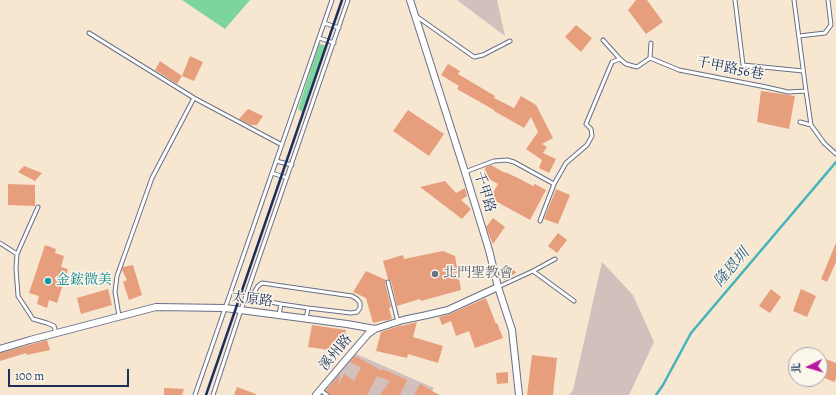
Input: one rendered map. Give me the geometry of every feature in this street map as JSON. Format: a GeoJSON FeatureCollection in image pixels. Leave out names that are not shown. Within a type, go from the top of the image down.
{"type":"FeatureCollection","features":[{"type":"Feature","properties":{"kind":"street","name":"千甲路"},"geometry":{"type":"LineString","coordinates":[[410,0],[465,172],[512,330],[519,395]]}},
{"type":"Feature","properties":{"kind":"street","name":"太原路"},"geometry":{"type":"LineString","coordinates":[[0,349],[156,307],[225,308],[375,329],[448,310],[498,287]]}},
{"type":"Feature","properties":{"kind":"street","name":"溪州路"},"geometry":{"type":"LineString","coordinates":[[318,393],[368,334],[375,329]]}},
{"type":"Feature","properties":{"kind":"lane"},"geometry":{"type":"LineString","coordinates":[[195,395],[332,0]]}},
{"type":"Feature","properties":{"kind":"lane"},"geometry":{"type":"LineString","coordinates":[[213,395],[348,0]]}},
{"type":"Feature","properties":{"kind":"lane"},"geometry":{"type":"LineString","coordinates":[[736,0],[743,65],[803,71]]}},
{"type":"Feature","properties":{"kind":"lane"},"geometry":{"type":"LineString","coordinates":[[794,0],[811,125],[824,144],[836,154]]}},
{"type":"Feature","properties":{"kind":"lane"},"geometry":{"type":"LineString","coordinates":[[799,36],[825,33],[831,25],[828,0]]}},
{"type":"Feature","properties":{"kind":"lane"},"geometry":{"type":"LineString","coordinates":[[414,15],[474,57],[483,55],[510,41]]}},
{"type":"Feature","properties":{"kind":"lane"},"geometry":{"type":"LineString","coordinates":[[324,23],[339,28]]}},
{"type":"Feature","properties":{"kind":"lane"},"geometry":{"type":"LineString","coordinates":[[89,33],[194,98],[282,145]]}},
{"type":"Feature","properties":{"kind":"lane"},"geometry":{"type":"LineString","coordinates":[[319,38],[334,44]]}},
{"type":"Feature","properties":{"kind":"lane"},"geometry":{"type":"LineString","coordinates":[[602,40],[620,60],[626,64],[637,67],[650,58],[651,44]]}},
{"type":"Feature","properties":{"kind":"lane","name":"千甲路56巷"},"geometry":{"type":"LineString","coordinates":[[650,58],[680,70],[788,92],[806,91]]}},
{"type":"Feature","properties":{"kind":"lane"},"geometry":{"type":"LineString","coordinates":[[540,221],[554,184],[566,163],[587,145],[592,136],[591,129],[586,124],[612,62],[620,60]]}},
{"type":"Feature","properties":{"kind":"lane"},"geometry":{"type":"LineString","coordinates":[[119,316],[115,292],[117,276],[152,178],[194,98]]}},
{"type":"Feature","properties":{"kind":"lane"},"geometry":{"type":"LineString","coordinates":[[800,122],[811,125]]}},
{"type":"Feature","properties":{"kind":"lane"},"geometry":{"type":"LineString","coordinates":[[465,172],[494,161],[507,160],[514,162],[554,184]]}},
{"type":"Feature","properties":{"kind":"lane"},"geometry":{"type":"LineString","coordinates":[[276,161],[292,165]]}},
{"type":"Feature","properties":{"kind":"lane"},"geometry":{"type":"LineString","coordinates":[[272,174],[287,178]]}},
{"type":"Feature","properties":{"kind":"lane"},"geometry":{"type":"LineString","coordinates":[[38,207],[18,254],[16,268],[18,296],[32,319],[54,326],[56,333]]}},
{"type":"Feature","properties":{"kind":"lane"},"geometry":{"type":"LineString","coordinates":[[0,243],[18,254]]}},
{"type":"Feature","properties":{"kind":"lane"},"geometry":{"type":"LineString","coordinates":[[498,287],[555,259]]}},
{"type":"Feature","properties":{"kind":"lane"},"geometry":{"type":"LineString","coordinates":[[533,271],[574,301]]}},
{"type":"Feature","properties":{"kind":"lane"},"geometry":{"type":"LineString","coordinates":[[388,282],[398,322]]}},
{"type":"Feature","properties":{"kind":"lane"},"geometry":{"type":"LineString","coordinates":[[262,283],[352,296],[360,303],[360,308],[357,312],[351,313],[308,308],[260,300],[256,296],[255,290],[262,283]]}},
{"type":"Feature","properties":{"kind":"lane"},"geometry":{"type":"LineString","coordinates":[[279,315],[280,304]]}},
{"type":"Feature","properties":{"kind":"lane"},"geometry":{"type":"LineString","coordinates":[[306,319],[308,308]]}},
{"type":"Feature","properties":{"kind":"lane"},"geometry":{"type":"LineString","coordinates":[[318,393],[327,395]]}},
{"type":"Feature","properties":{"kind":"shaded area"},"geometry":{"type":"Polygon","coordinates":[[[457,0],[497,0],[505,36],[457,0]]]}},
{"type":"Feature","properties":{"kind":"shaded area"},"geometry":{"type":"Polygon","coordinates":[[[602,262],[633,295],[654,342],[629,395],[569,395],[573,390],[602,262]]]}},
{"type":"Feature","properties":{"kind":"shaded area"},"geometry":{"type":"Polygon","coordinates":[[[354,353],[434,388],[430,395],[329,395],[324,392],[354,353]]]}},
{"type":"Feature","properties":{"kind":"green space"},"geometry":{"type":"Polygon","coordinates":[[[182,0],[250,0],[225,29],[182,0]]]}},
{"type":"Feature","properties":{"kind":"green space"},"geometry":{"type":"Polygon","coordinates":[[[319,44],[327,46],[302,112],[298,109],[319,44]]]}},
{"type":"Feature","properties":{"kind":"building"},"geometry":{"type":"Polygon","coordinates":[[[636,0],[647,0],[663,22],[646,34],[628,10],[636,0]]]}},
{"type":"Feature","properties":{"kind":"building"},"geometry":{"type":"Polygon","coordinates":[[[576,25],[592,38],[581,52],[565,37],[576,25]]]}},
{"type":"Feature","properties":{"kind":"building"},"geometry":{"type":"Polygon","coordinates":[[[190,56],[203,62],[194,81],[182,76],[190,56]]]}},
{"type":"Feature","properties":{"kind":"building"},"geometry":{"type":"Polygon","coordinates":[[[160,61],[182,76],[177,84],[155,70],[160,61]]]}},
{"type":"Feature","properties":{"kind":"building"},"geometry":{"type":"Polygon","coordinates":[[[448,64],[460,71],[458,74],[495,96],[494,98],[514,108],[521,96],[536,105],[553,138],[542,144],[547,147],[543,153],[556,159],[549,173],[539,168],[542,160],[526,149],[538,132],[531,117],[524,128],[457,89],[459,86],[441,75],[448,64]]]}},
{"type":"Feature","properties":{"kind":"building"},"geometry":{"type":"Polygon","coordinates":[[[761,91],[795,96],[789,129],[757,122],[761,91]]]}},
{"type":"Feature","properties":{"kind":"building"},"geometry":{"type":"Polygon","coordinates":[[[248,109],[263,116],[257,125],[251,125],[239,119],[248,109]]]}},
{"type":"Feature","properties":{"kind":"building"},"geometry":{"type":"Polygon","coordinates":[[[408,110],[444,134],[429,156],[393,131],[408,110]]]}},
{"type":"Feature","properties":{"kind":"building"},"geometry":{"type":"Polygon","coordinates":[[[491,165],[533,186],[535,184],[546,190],[530,220],[490,198],[498,184],[482,175],[486,167],[491,165]]]}},
{"type":"Feature","properties":{"kind":"building"},"geometry":{"type":"Polygon","coordinates":[[[24,166],[42,173],[35,181],[18,172],[24,166]]]}},
{"type":"Feature","properties":{"kind":"building"},"geometry":{"type":"Polygon","coordinates":[[[445,181],[456,193],[465,188],[467,196],[461,200],[471,209],[462,219],[420,187],[445,181]]]}},
{"type":"Feature","properties":{"kind":"building"},"geometry":{"type":"Polygon","coordinates":[[[8,184],[35,185],[35,206],[8,205],[8,184]]]}},
{"type":"Feature","properties":{"kind":"building"},"geometry":{"type":"Polygon","coordinates":[[[556,189],[570,195],[558,224],[544,219],[556,189]]]}},
{"type":"Feature","properties":{"kind":"building"},"geometry":{"type":"Polygon","coordinates":[[[493,218],[505,227],[493,244],[486,227],[493,218]]]}},
{"type":"Feature","properties":{"kind":"building"},"geometry":{"type":"Polygon","coordinates":[[[558,233],[567,240],[557,253],[548,246],[558,233]]]}},
{"type":"Feature","properties":{"kind":"building"},"geometry":{"type":"Polygon","coordinates":[[[836,243],[836,262],[827,282],[821,279],[836,243]]]}},
{"type":"Feature","properties":{"kind":"building","name":"金鋐微美"},"geometry":{"type":"Polygon","coordinates":[[[45,245],[56,249],[55,253],[64,256],[61,267],[68,269],[57,303],[49,300],[47,308],[37,304],[39,296],[29,293],[45,245]]]}},
{"type":"Feature","properties":{"kind":"building","name":"北門聖教會"},"geometry":{"type":"Polygon","coordinates":[[[443,251],[455,256],[461,290],[421,301],[420,299],[397,306],[391,281],[388,279],[383,261],[403,255],[404,259],[443,251]]]}},
{"type":"Feature","properties":{"kind":"building"},"geometry":{"type":"Polygon","coordinates":[[[133,265],[142,295],[129,300],[123,282],[127,280],[122,270],[123,267],[133,265]]]}},
{"type":"Feature","properties":{"kind":"building"},"geometry":{"type":"Polygon","coordinates":[[[513,268],[516,273],[504,280],[501,275],[513,268]]]}},
{"type":"Feature","properties":{"kind":"building"},"geometry":{"type":"Polygon","coordinates":[[[366,271],[386,280],[385,283],[391,307],[389,308],[392,319],[373,323],[366,298],[353,292],[366,271]]]}},
{"type":"Feature","properties":{"kind":"building"},"geometry":{"type":"Polygon","coordinates":[[[108,289],[112,305],[81,314],[77,298],[108,289]]]}},
{"type":"Feature","properties":{"kind":"building"},"geometry":{"type":"Polygon","coordinates":[[[771,289],[781,297],[770,313],[759,306],[771,289]]]}},
{"type":"Feature","properties":{"kind":"building"},"geometry":{"type":"Polygon","coordinates":[[[801,289],[816,296],[807,317],[793,311],[801,289]]]}},
{"type":"Feature","properties":{"kind":"building"},"geometry":{"type":"Polygon","coordinates":[[[486,298],[503,338],[475,348],[469,331],[456,336],[451,321],[442,325],[439,317],[450,314],[486,298]]]}},
{"type":"Feature","properties":{"kind":"building"},"geometry":{"type":"Polygon","coordinates":[[[417,322],[413,337],[443,346],[438,363],[408,354],[407,358],[376,351],[381,332],[417,322]]]}},
{"type":"Feature","properties":{"kind":"building"},"geometry":{"type":"Polygon","coordinates":[[[312,325],[346,330],[343,352],[308,347],[312,325]]]}},
{"type":"Feature","properties":{"kind":"building"},"geometry":{"type":"Polygon","coordinates":[[[47,340],[50,350],[27,355],[26,353],[0,361],[0,353],[47,340]]]}},
{"type":"Feature","properties":{"kind":"building"},"geometry":{"type":"Polygon","coordinates":[[[532,355],[557,358],[553,395],[527,395],[532,355]]]}},
{"type":"Feature","properties":{"kind":"building"},"geometry":{"type":"Polygon","coordinates":[[[355,356],[382,371],[382,369],[407,380],[400,395],[380,395],[390,381],[377,376],[367,395],[330,395],[326,391],[340,374],[338,387],[344,374],[354,381],[361,367],[350,362],[355,356]]]}},
{"type":"Feature","properties":{"kind":"building"},"geometry":{"type":"Polygon","coordinates":[[[828,360],[836,363],[836,379],[834,382],[828,379],[828,360]]]}},
{"type":"Feature","properties":{"kind":"building"},"geometry":{"type":"Polygon","coordinates":[[[508,372],[508,383],[497,384],[496,373],[508,372]]]}},
{"type":"Feature","properties":{"kind":"building"},"geometry":{"type":"Polygon","coordinates":[[[420,384],[430,390],[440,395],[414,395],[420,384]]]}},
{"type":"Feature","properties":{"kind":"building"},"geometry":{"type":"Polygon","coordinates":[[[237,387],[256,394],[256,395],[234,395],[237,387]]]}},
{"type":"Feature","properties":{"kind":"building"},"geometry":{"type":"Polygon","coordinates":[[[164,388],[184,389],[182,395],[164,395],[164,388]]]}},
{"type":"Feature","properties":{"kind":"waterway","name":"隆恩圳"},"geometry":{"type":"LineString","coordinates":[[656,395],[691,333],[836,162]]}},
{"type":"Feature","properties":{"kind":"railway"},"geometry":{"type":"LineString","coordinates":[[206,395],[342,0]]}},
{"type":"Feature","properties":{"kind":"place","name":"北門聖教會"},"geometry":{"type":"Point","coordinates":[435,274]}},
{"type":"Feature","properties":{"kind":"place","name":"金鋐微美"},"geometry":{"type":"Point","coordinates":[48,281]}}]}
